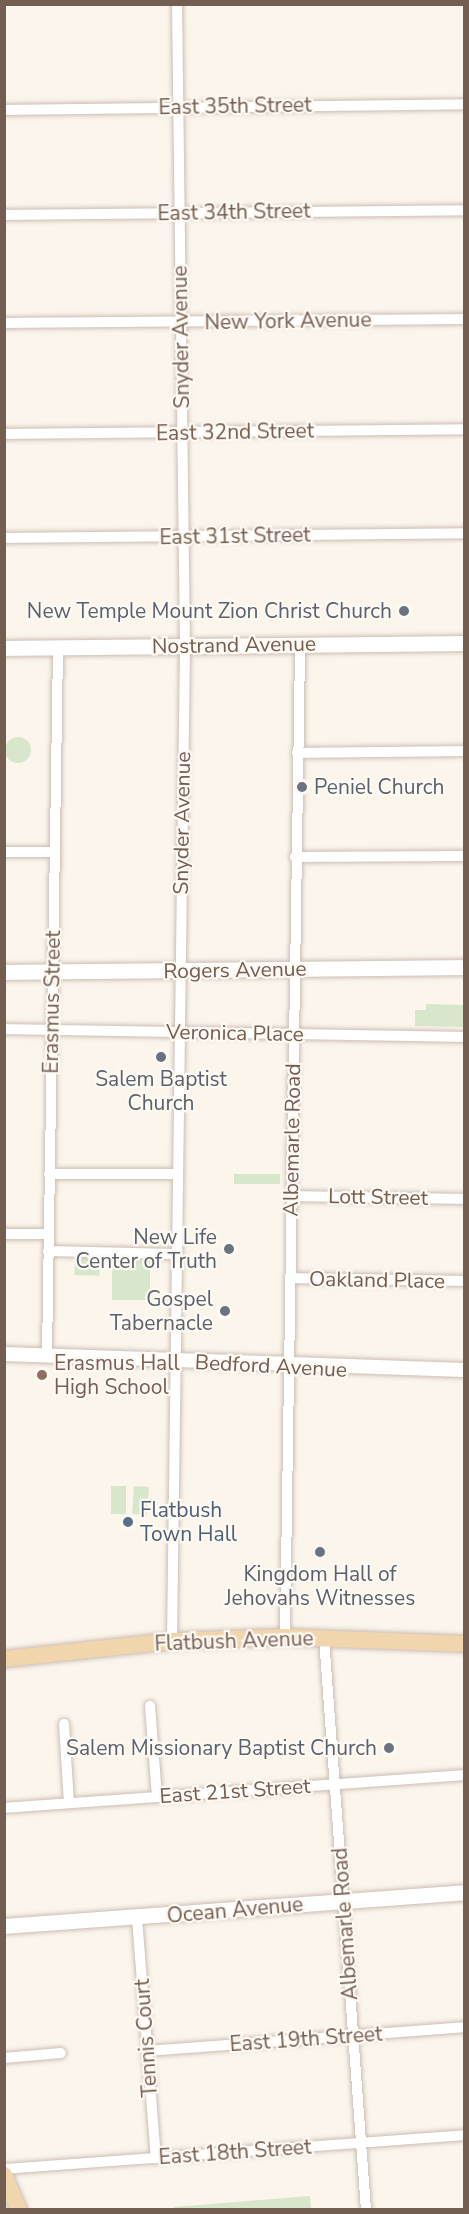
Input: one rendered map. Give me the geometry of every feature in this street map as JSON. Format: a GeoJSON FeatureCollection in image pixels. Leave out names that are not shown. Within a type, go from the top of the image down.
{"type":"FeatureCollection","features":[{"type":"Feature","properties":{"kind":"main road","name":"Nostrand Avenue"},"geometry":{"type":"LineString","coordinates":[[4,648],[465,643]]}},
{"type":"Feature","properties":{"kind":"main road","name":"Rogers Avenue"},"geometry":{"type":"LineString","coordinates":[[4,972],[465,967]]}},
{"type":"Feature","properties":{"kind":"main road","name":"Flatbush Avenue"},"geometry":{"type":"LineString","coordinates":[[4,1659],[172,1641],[285,1637],[465,1644]]}},
{"type":"Feature","properties":{"kind":"main road","name":"Ocean Avenue"},"geometry":{"type":"LineString","coordinates":[[4,1926],[137,1918],[465,1892]]}},
{"type":"Feature","properties":{"kind":"main road"},"geometry":{"type":"LineString","coordinates":[[4,2175],[19,2210]]}},
{"type":"Feature","properties":{"kind":"street","name":"Snyder Avenue"},"geometry":{"type":"LineString","coordinates":[[172,1641],[184,645],[177,4]]}},
{"type":"Feature","properties":{"kind":"street","name":"East 35th Street"},"geometry":{"type":"LineString","coordinates":[[4,110],[465,104]]}},
{"type":"Feature","properties":{"kind":"street","name":"East 34th Street"},"geometry":{"type":"LineString","coordinates":[[4,215],[465,210]]}},
{"type":"Feature","properties":{"kind":"street","name":"New York Avenue"},"geometry":{"type":"LineString","coordinates":[[4,323],[465,319]]}},
{"type":"Feature","properties":{"kind":"street","name":"East 32nd Street"},"geometry":{"type":"LineString","coordinates":[[4,434],[465,429]]}},
{"type":"Feature","properties":{"kind":"street","name":"East 31st Street"},"geometry":{"type":"LineString","coordinates":[[4,538],[465,533]]}},
{"type":"Feature","properties":{"kind":"street","name":"Albemarle Road"},"geometry":{"type":"LineString","coordinates":[[285,1637],[300,644]]}},
{"type":"Feature","properties":{"kind":"street","name":"Erasmus Street"},"geometry":{"type":"LineString","coordinates":[[47,1356],[58,648]]}},
{"type":"Feature","properties":{"kind":"street"},"geometry":{"type":"LineString","coordinates":[[297,753],[465,751]]}},
{"type":"Feature","properties":{"kind":"street"},"geometry":{"type":"LineString","coordinates":[[4,852],[54,852]]}},
{"type":"Feature","properties":{"kind":"street"},"geometry":{"type":"LineString","coordinates":[[296,857],[465,856]]}},
{"type":"Feature","properties":{"kind":"street","name":"Veronica Place"},"geometry":{"type":"LineString","coordinates":[[4,1029],[465,1037]]}},
{"type":"Feature","properties":{"kind":"street"},"geometry":{"type":"LineString","coordinates":[[49,1174],[178,1174]]}},
{"type":"Feature","properties":{"kind":"street","name":"Lott Street"},"geometry":{"type":"LineString","coordinates":[[291,1196],[465,1199]]}},
{"type":"Feature","properties":{"kind":"street"},"geometry":{"type":"LineString","coordinates":[[4,1234],[48,1234]]}},
{"type":"Feature","properties":{"kind":"street"},"geometry":{"type":"LineString","coordinates":[[48,1251],[176,1254]]}},
{"type":"Feature","properties":{"kind":"street","name":"Oakland Place"},"geometry":{"type":"LineString","coordinates":[[290,1278],[465,1281]]}},
{"type":"Feature","properties":{"kind":"street","name":"Bedford Avenue"},"geometry":{"type":"LineString","coordinates":[[4,1354],[289,1366],[465,1370]]}},
{"type":"Feature","properties":{"kind":"street","name":"Albemarle Road"},"geometry":{"type":"LineString","coordinates":[[324,1638],[366,2210]]}},
{"type":"Feature","properties":{"kind":"street"},"geometry":{"type":"LineString","coordinates":[[150,1706],[157,1797]]}},
{"type":"Feature","properties":{"kind":"street"},"geometry":{"type":"LineString","coordinates":[[64,1725],[69,1803]]}},
{"type":"Feature","properties":{"kind":"street","name":"East 21st Street"},"geometry":{"type":"LineString","coordinates":[[4,1808],[465,1774]]}},
{"type":"Feature","properties":{"kind":"street","name":"Tennis Court"},"geometry":{"type":"LineString","coordinates":[[137,1918],[156,2158]]}},
{"type":"Feature","properties":{"kind":"street","name":"East 19th Street"},"geometry":{"type":"LineString","coordinates":[[147,2051],[465,2027]]}},
{"type":"Feature","properties":{"kind":"street"},"geometry":{"type":"LineString","coordinates":[[4,2058],[61,2053]]}},
{"type":"Feature","properties":{"kind":"street","name":"East 18th Street"},"geometry":{"type":"LineString","coordinates":[[4,2169],[465,2135]]}},
{"type":"Feature","properties":{"kind":"green space"},"geometry":{"type":"Polygon","coordinates":[[[18,737],[27,741],[31,750],[27,759],[18,763],[9,759],[5,750],[9,741],[18,737]]]}},
{"type":"Feature","properties":{"kind":"green space"},"geometry":{"type":"Polygon","coordinates":[[[426,1004],[464,1005],[464,1027],[415,1026],[415,1010],[426,1010],[426,1004]]]}},
{"type":"Feature","properties":{"kind":"green space"},"geometry":{"type":"Polygon","coordinates":[[[234,1174],[280,1174],[280,1184],[234,1184],[234,1174]]]}},
{"type":"Feature","properties":{"kind":"green space"},"geometry":{"type":"Polygon","coordinates":[[[75,1256],[100,1257],[99,1276],[74,1275],[75,1256]]]}},
{"type":"Feature","properties":{"kind":"green space"},"geometry":{"type":"Polygon","coordinates":[[[112,1259],[150,1259],[150,1300],[112,1300],[112,1259]]]}},
{"type":"Feature","properties":{"kind":"green space"},"geometry":{"type":"Polygon","coordinates":[[[111,1486],[126,1486],[126,1514],[111,1514],[111,1486]]]}},
{"type":"Feature","properties":{"kind":"green space"},"geometry":{"type":"Polygon","coordinates":[[[134,1486],[149,1487],[147,1515],[132,1514],[134,1486]]]}},
{"type":"Feature","properties":{"kind":"green space"},"geometry":{"type":"Polygon","coordinates":[[[310,2196],[311,2209],[174,2209],[174,2207],[310,2196]]]}},
{"type":"Feature","properties":{"kind":"place","name":"New Temple Mount Zion Christ Church"},"geometry":{"type":"Point","coordinates":[404,611]}},
{"type":"Feature","properties":{"kind":"place","name":"Peniel Church"},"geometry":{"type":"Point","coordinates":[302,787]}},
{"type":"Feature","properties":{"kind":"place","name":"Salem Baptist Church"},"geometry":{"type":"Point","coordinates":[161,1057]}},
{"type":"Feature","properties":{"kind":"place","name":"New Life Center of Truth"},"geometry":{"type":"Point","coordinates":[229,1249]}},
{"type":"Feature","properties":{"kind":"place","name":"Gospel Tabernacle"},"geometry":{"type":"Point","coordinates":[225,1311]}},
{"type":"Feature","properties":{"kind":"place","name":"Erasmus Hall High School"},"geometry":{"type":"Point","coordinates":[42,1375]}},
{"type":"Feature","properties":{"kind":"place","name":"Flatbush Town Hall"},"geometry":{"type":"Point","coordinates":[128,1522]}},
{"type":"Feature","properties":{"kind":"place","name":"Kingdom Hall of Jehovahs Witnesses"},"geometry":{"type":"Point","coordinates":[320,1552]}},
{"type":"Feature","properties":{"kind":"place","name":"Salem Missionary Baptist Church"},"geometry":{"type":"Point","coordinates":[389,1748]}}]}
